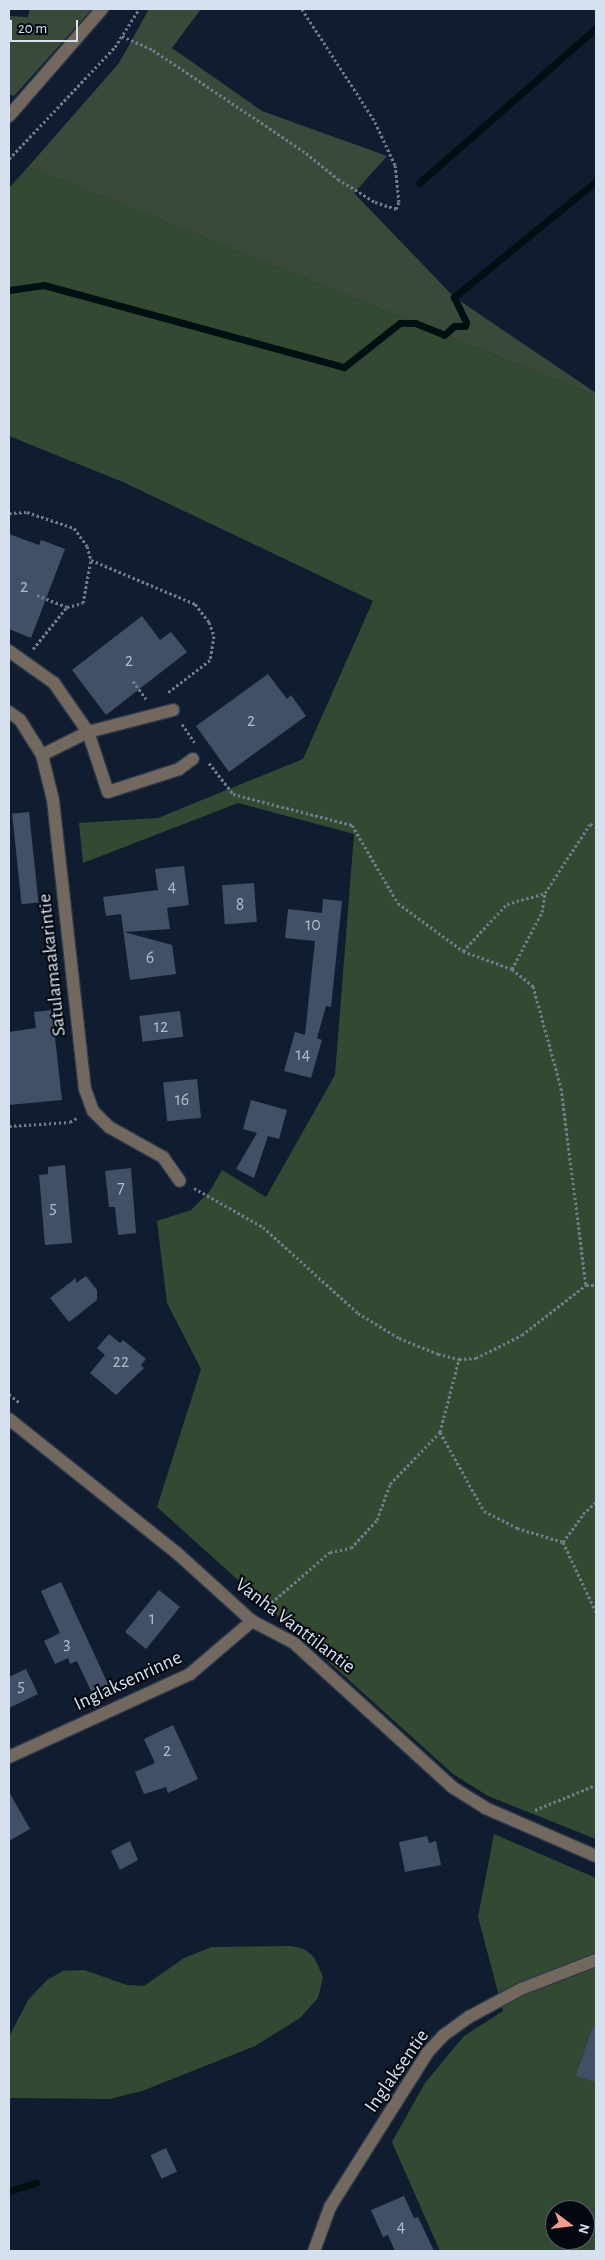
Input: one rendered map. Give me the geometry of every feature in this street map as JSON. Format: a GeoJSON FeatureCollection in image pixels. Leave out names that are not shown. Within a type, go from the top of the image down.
{"type":"FeatureCollection","features":[{"type":"Feature","properties":{"kind":"street"},"geometry":{"type":"LineString","coordinates":[[9,116],[102,9]]}},
{"type":"Feature","properties":{"kind":"street"},"geometry":{"type":"LineString","coordinates":[[9,651],[24,659],[54,683],[88,732],[108,792],[179,769],[198,755]]}},
{"type":"Feature","properties":{"kind":"street"},"geometry":{"type":"LineString","coordinates":[[42,755],[88,732],[173,710]]}},
{"type":"Feature","properties":{"kind":"street","name":"Satulamaakarintie"},"geometry":{"type":"LineString","coordinates":[[9,712],[20,720],[42,755],[53,800],[85,1089],[93,1111],[109,1127],[163,1157],[180,1181]]}},
{"type":"Feature","properties":{"kind":"street","name":"Vanha Vanttilantie"},"geometry":{"type":"LineString","coordinates":[[9,1419],[178,1554],[252,1621],[294,1643],[452,1787],[519,1824],[596,1856]]}},
{"type":"Feature","properties":{"kind":"street","name":"Inglaksenrinne"},"geometry":{"type":"LineString","coordinates":[[9,1757],[190,1674],[252,1621]]}},
{"type":"Feature","properties":{"kind":"street","name":"Inglaksentie"},"geometry":{"type":"LineString","coordinates":[[314,2251],[330,2207],[428,2052],[444,2035],[469,2017],[521,1989],[596,1960]]}},
{"type":"Feature","properties":{"kind":"path"},"geometry":{"type":"LineString","coordinates":[[9,159],[122,36],[139,9]]}},
{"type":"Feature","properties":{"kind":"path"},"geometry":{"type":"LineString","coordinates":[[122,36],[153,50],[306,153],[338,179],[375,202],[396,209],[399,202],[395,165],[374,120],[302,9]]}},
{"type":"Feature","properties":{"kind":"path"},"geometry":{"type":"LineString","coordinates":[[9,514],[27,512],[74,528],[87,546],[91,560],[83,603],[67,606],[37,595]]}},
{"type":"Feature","properties":{"kind":"path"},"geometry":{"type":"LineString","coordinates":[[91,560],[195,604],[209,622],[214,636],[210,660],[164,695]]}},
{"type":"Feature","properties":{"kind":"path"},"geometry":{"type":"LineString","coordinates":[[24,659],[67,606]]}},
{"type":"Feature","properties":{"kind":"path"},"geometry":{"type":"LineString","coordinates":[[132,682],[148,702],[141,704]]}},
{"type":"Feature","properties":{"kind":"path"},"geometry":{"type":"LineString","coordinates":[[173,710],[198,755],[233,794],[352,825],[398,903],[463,951],[512,968],[533,986],[561,1088],[586,1285]]}},
{"type":"Feature","properties":{"kind":"path"},"geometry":{"type":"LineString","coordinates":[[512,968],[542,912],[544,893],[590,824],[596,826]]}},
{"type":"Feature","properties":{"kind":"path"},"geometry":{"type":"LineString","coordinates":[[463,951],[507,904],[544,893]]}},
{"type":"Feature","properties":{"kind":"path"},"geometry":{"type":"LineString","coordinates":[[9,1126],[70,1122],[93,1111]]}},
{"type":"Feature","properties":{"kind":"path"},"geometry":{"type":"LineString","coordinates":[[180,1181],[263,1228],[358,1313],[399,1338],[459,1359],[476,1358],[522,1335],[586,1285],[596,1285]]}},
{"type":"Feature","properties":{"kind":"path"},"geometry":{"type":"LineString","coordinates":[[262,1611],[330,1552],[351,1548],[377,1520],[390,1484],[440,1432],[459,1359]]}},
{"type":"Feature","properties":{"kind":"path"},"geometry":{"type":"LineString","coordinates":[[440,1432],[484,1511],[517,1528],[563,1542],[596,1612]]}},
{"type":"Feature","properties":{"kind":"path"},"geometry":{"type":"LineString","coordinates":[[563,1542],[583,1514],[596,1502]]}},
{"type":"Feature","properties":{"kind":"path"},"geometry":{"type":"LineString","coordinates":[[519,1824],[539,1807],[587,1791],[596,1785]]}},
{"type":"Feature","properties":{"kind":"green space"},"geometry":{"type":"Polygon","coordinates":[[[30,9],[92,9],[14,96],[9,94],[9,16],[28,17],[30,9]]]}},
{"type":"Feature","properties":{"kind":"green space"},"geometry":{"type":"Polygon","coordinates":[[[149,9],[201,9],[172,48],[262,111],[387,156],[354,193],[454,297],[596,393],[596,396],[28,167],[119,63],[149,9]]]}},
{"type":"Feature","properties":{"kind":"green space"},"geometry":{"type":"Polygon","coordinates":[[[28,167],[596,396],[596,1839],[488,1796],[453,1774],[157,1507],[201,1369],[167,1303],[157,1221],[191,1210],[210,1191],[222,1170],[266,1197],[335,1075],[354,834],[238,803],[83,863],[79,823],[158,818],[303,759],[373,601],[123,482],[9,436],[9,188],[28,167]]]}},
{"type":"Feature","properties":{"kind":"green space"},"geometry":{"type":"Polygon","coordinates":[[[494,1834],[596,1878],[596,2251],[440,2251],[392,2142],[425,2083],[464,2036],[503,2011],[478,1917],[494,1834]]]}},
{"type":"Feature","properties":{"kind":"green space"},"geometry":{"type":"Polygon","coordinates":[[[291,1946],[304,1949],[314,1957],[323,1977],[318,1998],[300,2018],[255,2046],[142,2091],[110,2099],[9,2098],[9,2037],[28,2000],[47,1980],[63,1971],[84,1970],[127,1985],[144,1986],[184,1958],[212,1947],[291,1946]]]}},
{"type":"Feature","properties":{"kind":"building"},"geometry":{"type":"Polygon","coordinates":[[[9,534],[39,545],[41,540],[65,549],[31,638],[9,629],[9,534]]]}},
{"type":"Feature","properties":{"kind":"building"},"geometry":{"type":"Polygon","coordinates":[[[142,616],[160,640],[171,632],[187,652],[106,715],[72,670],[142,616]]]}},
{"type":"Feature","properties":{"kind":"building"},"geometry":{"type":"Polygon","coordinates":[[[268,674],[287,699],[291,695],[306,716],[229,772],[196,726],[268,674]]]}},
{"type":"Feature","properties":{"kind":"building"},"geometry":{"type":"Polygon","coordinates":[[[29,812],[39,903],[22,904],[12,814],[29,812]]]}},
{"type":"Feature","properties":{"kind":"building"},"geometry":{"type":"Polygon","coordinates":[[[184,866],[189,905],[167,908],[170,929],[124,932],[172,945],[176,974],[130,980],[121,914],[106,916],[103,897],[158,890],[155,869],[184,866]]]}},
{"type":"Feature","properties":{"kind":"building"},"geometry":{"type":"Polygon","coordinates":[[[254,883],[257,922],[225,924],[222,885],[254,883]]]}},
{"type":"Feature","properties":{"kind":"building"},"geometry":{"type":"Polygon","coordinates":[[[323,899],[342,901],[331,1007],[326,1006],[317,1038],[322,1040],[311,1078],[284,1071],[295,1032],[305,1035],[315,941],[285,938],[288,909],[322,913],[323,899]]]}},
{"type":"Feature","properties":{"kind":"building"},"geometry":{"type":"Polygon","coordinates":[[[52,1010],[62,1100],[9,1105],[9,1032],[36,1028],[34,1012],[52,1010]]]}},
{"type":"Feature","properties":{"kind":"building"},"geometry":{"type":"Polygon","coordinates":[[[180,1011],[183,1037],[142,1042],[139,1016],[180,1011]]]}},
{"type":"Feature","properties":{"kind":"building"},"geometry":{"type":"Polygon","coordinates":[[[197,1079],[201,1118],[167,1121],[163,1083],[197,1079]]]}},
{"type":"Feature","properties":{"kind":"building"},"geometry":{"type":"Polygon","coordinates":[[[251,1100],[287,1110],[279,1139],[268,1136],[254,1178],[236,1169],[257,1133],[243,1129],[251,1100]]]}},
{"type":"Feature","properties":{"kind":"building"},"geometry":{"type":"Polygon","coordinates":[[[65,1165],[72,1243],[45,1245],[39,1175],[48,1174],[48,1167],[65,1165]]]}},
{"type":"Feature","properties":{"kind":"building"},"geometry":{"type":"Polygon","coordinates":[[[131,1168],[136,1233],[118,1235],[115,1207],[109,1207],[105,1171],[131,1168]]]}},
{"type":"Feature","properties":{"kind":"building"},"geometry":{"type":"Polygon","coordinates":[[[86,1276],[97,1290],[97,1300],[69,1322],[50,1298],[76,1278],[76,1283],[86,1276]]]}},
{"type":"Feature","properties":{"kind":"building"},"geometry":{"type":"Polygon","coordinates":[[[109,1334],[120,1343],[123,1340],[146,1359],[141,1365],[144,1368],[116,1395],[90,1373],[105,1355],[97,1348],[109,1334]]]}},
{"type":"Feature","properties":{"kind":"building"},"geometry":{"type":"Polygon","coordinates":[[[61,1582],[108,1684],[91,1691],[77,1661],[70,1664],[68,1658],[55,1664],[44,1641],[60,1633],[41,1591],[61,1582]]]}},
{"type":"Feature","properties":{"kind":"building"},"geometry":{"type":"Polygon","coordinates":[[[159,1590],[180,1607],[146,1649],[125,1632],[159,1590]]]}},
{"type":"Feature","properties":{"kind":"building"},"geometry":{"type":"Polygon","coordinates":[[[26,1669],[38,1694],[9,1708],[9,1677],[26,1669]]]}},
{"type":"Feature","properties":{"kind":"building"},"geometry":{"type":"Polygon","coordinates":[[[173,1725],[198,1779],[168,1793],[166,1787],[144,1794],[135,1772],[155,1763],[144,1739],[173,1725]]]}},
{"type":"Feature","properties":{"kind":"building"},"geometry":{"type":"Polygon","coordinates":[[[9,1792],[30,1829],[9,1841],[9,1792]]]}},
{"type":"Feature","properties":{"kind":"building"},"geometry":{"type":"Polygon","coordinates":[[[427,1836],[429,1843],[436,1841],[441,1865],[405,1872],[399,1842],[427,1836]]]}},
{"type":"Feature","properties":{"kind":"building"},"geometry":{"type":"Polygon","coordinates":[[[130,1841],[138,1860],[120,1870],[111,1851],[130,1841]]]}},
{"type":"Feature","properties":{"kind":"building"},"geometry":{"type":"Polygon","coordinates":[[[593,2026],[596,2027],[596,2082],[576,2076],[593,2026]]]}},
{"type":"Feature","properties":{"kind":"building"},"geometry":{"type":"Polygon","coordinates":[[[166,2148],[177,2172],[162,2179],[151,2155],[166,2148]]]}},
{"type":"Feature","properties":{"kind":"building"},"geometry":{"type":"Polygon","coordinates":[[[404,2196],[414,2218],[418,2217],[434,2251],[395,2251],[388,2235],[383,2237],[371,2210],[404,2196]]]}},
{"type":"Feature","properties":{"kind":"waterway"},"geometry":{"type":"LineString","coordinates":[[419,183],[596,28]]}},
{"type":"Feature","properties":{"kind":"waterway"},"geometry":{"type":"LineString","coordinates":[[9,290],[44,285],[344,367],[400,323],[415,323],[444,335],[454,326],[465,326],[466,322],[454,297],[596,181]]}},
{"type":"Feature","properties":{"kind":"waterway"},"geometry":{"type":"LineString","coordinates":[[9,2191],[36,2183]]}}]}
